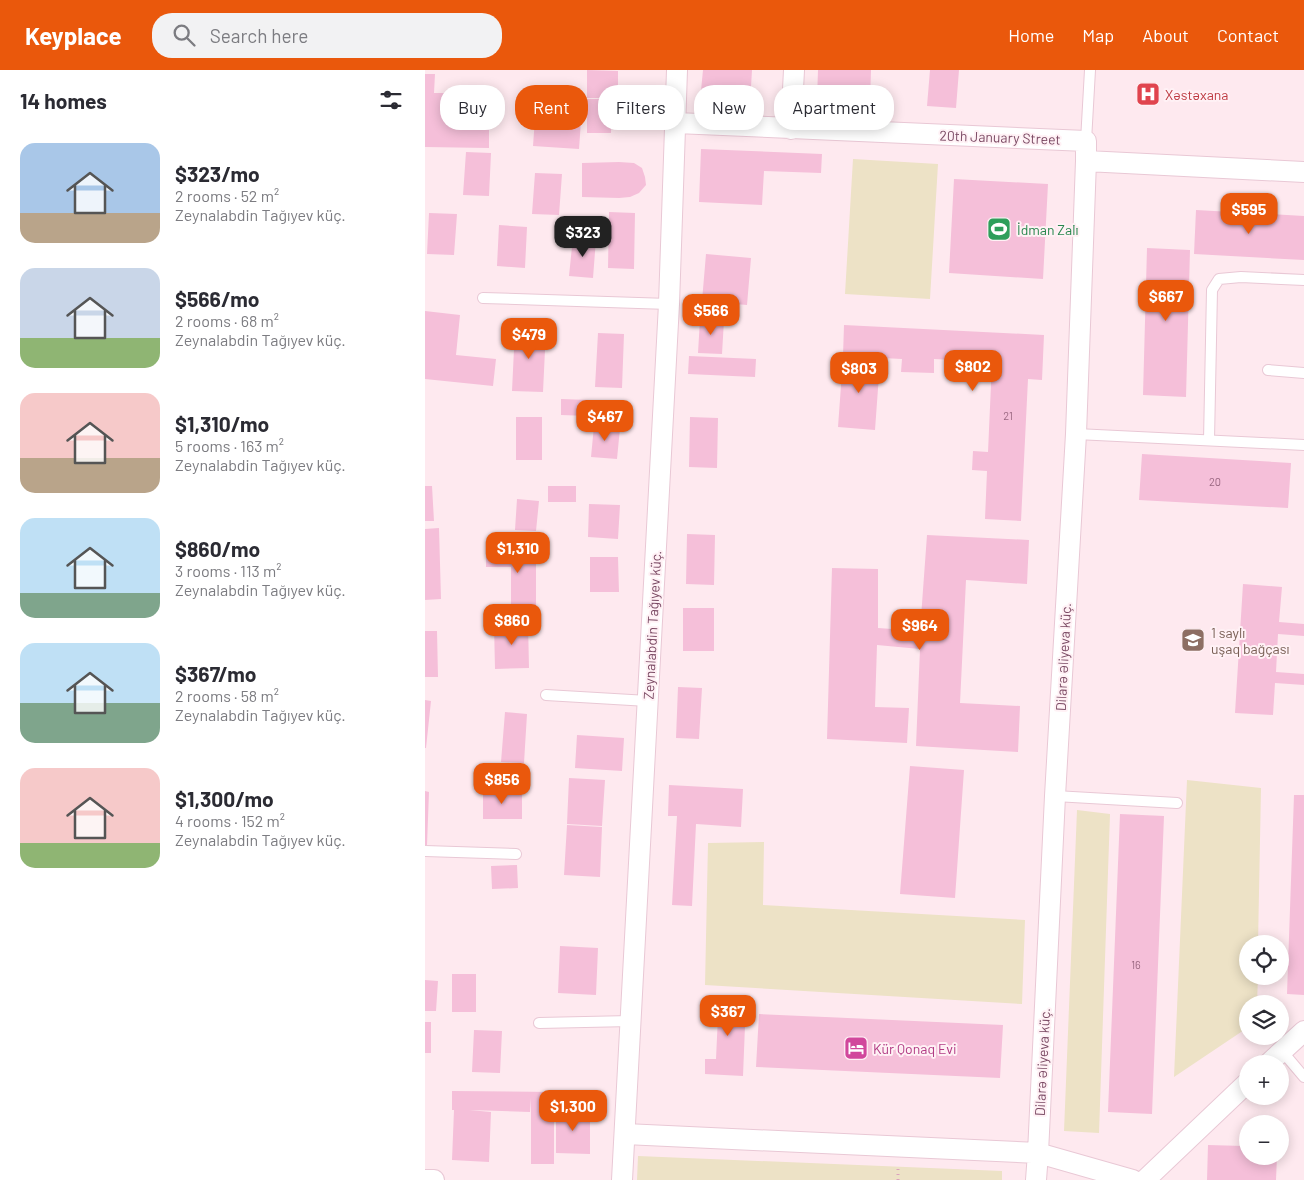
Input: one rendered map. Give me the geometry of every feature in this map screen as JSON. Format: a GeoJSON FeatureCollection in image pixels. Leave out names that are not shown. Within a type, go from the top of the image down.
{"type":"FeatureCollection","features":[{"type":"Feature","properties":{"kind":"street","name":"Zeynalabdin Tağıyev küç."},"geometry":{"type":"LineString","coordinates":[[676,85],[677,70]]}},
{"type":"Feature","properties":{"kind":"street"},"geometry":{"type":"LineString","coordinates":[[793,85],[794,70]]}},
{"type":"Feature","properties":{"kind":"street","name":"20th January Street"},"geometry":{"type":"LineString","coordinates":[[684,123],[774,128]]}},
{"type":"Feature","properties":{"kind":"street","name":"Zeynalabdin Tağıyev küç."},"geometry":{"type":"LineString","coordinates":[[622,1180],[669,304],[675,130]]}},
{"type":"Feature","properties":{"kind":"street","name":"20th January Street"},"geometry":{"type":"LineString","coordinates":[[816,130],[1086,141]]}},
{"type":"Feature","properties":{"kind":"street"},"geometry":{"type":"LineString","coordinates":[[1086,141],[1086,161],[1304,172]]}},
{"type":"Feature","properties":{"kind":"street","name":"Dilarə Əliyeva küç."},"geometry":{"type":"LineString","coordinates":[[1036,1180],[1055,796],[1076,434],[1086,161]]}},
{"type":"Feature","properties":{"kind":"street"},"geometry":{"type":"LineString","coordinates":[[1277,1055],[1304,1031]]}},
{"type":"Feature","properties":{"kind":"street"},"geometry":{"type":"LineString","coordinates":[[1145,1180],[1239,1091]]}},
{"type":"Feature","properties":{"kind":"street"},"geometry":{"type":"LineString","coordinates":[[625,1134],[1038,1154],[1133,1180]]}},
{"type":"Feature","properties":{"kind":"street"},"geometry":{"type":"LineString","coordinates":[[425,1180],[433,1180]]}},
{"type":"Feature","properties":{"kind":"lane"},"geometry":{"type":"LineString","coordinates":[[1086,141],[1090,70]]}},
{"type":"Feature","properties":{"kind":"lane"},"geometry":{"type":"LineString","coordinates":[[1209,440],[1212,290],[1219,280],[1241,276],[1304,280]]}},
{"type":"Feature","properties":{"kind":"lane"},"geometry":{"type":"LineString","coordinates":[[483,298],[669,304]]}},
{"type":"Feature","properties":{"kind":"lane"},"geometry":{"type":"LineString","coordinates":[[1269,370],[1304,373]]}},
{"type":"Feature","properties":{"kind":"lane"},"geometry":{"type":"LineString","coordinates":[[1076,434],[1304,445]]}},
{"type":"Feature","properties":{"kind":"lane"},"geometry":{"type":"LineString","coordinates":[[546,695],[648,701]]}},
{"type":"Feature","properties":{"kind":"lane"},"geometry":{"type":"LineString","coordinates":[[1055,796],[1177,803]]}},
{"type":"Feature","properties":{"kind":"lane"},"geometry":{"type":"LineString","coordinates":[[425,851],[516,854]]}},
{"type":"Feature","properties":{"kind":"lane"},"geometry":{"type":"LineString","coordinates":[[539,1023],[631,1022]]}},
{"type":"Feature","properties":{"kind":"lane"},"geometry":{"type":"LineString","coordinates":[[1289,1067],[1304,1077]]}},
{"type":"Feature","properties":{"kind":"path"},"geometry":{"type":"LineString","coordinates":[[898,1167],[898,1180]]}},
{"type":"Feature","properties":{"kind":"shaded area"},"geometry":{"type":"Polygon","coordinates":[[[853,159],[938,164],[930,299],[845,294],[853,159]]]}},
{"type":"Feature","properties":{"kind":"shaded area"},"geometry":{"type":"Polygon","coordinates":[[[1187,780],[1261,788],[1258,935],[1239,935],[1239,985],[1258,985],[1257,995],[1239,995],[1239,1033],[1174,1077],[1187,780]]]}},
{"type":"Feature","properties":{"kind":"shaded area"},"geometry":{"type":"Polygon","coordinates":[[[1077,810],[1110,814],[1099,1133],[1064,1131],[1077,810]]]}},
{"type":"Feature","properties":{"kind":"shaded area"},"geometry":{"type":"Polygon","coordinates":[[[764,842],[763,905],[1025,920],[1022,1004],[705,985],[708,843],[764,842]]]}},
{"type":"Feature","properties":{"kind":"shaded area"},"geometry":{"type":"Polygon","coordinates":[[[638,1156],[1002,1171],[1002,1180],[637,1180],[638,1156]]]}},
{"type":"Feature","properties":{"kind":"building"},"geometry":{"type":"Polygon","coordinates":[[[587,70],[618,71],[618,85],[598,85],[598,98],[588,98],[587,70]]]}},
{"type":"Feature","properties":{"kind":"building"},"geometry":{"type":"Polygon","coordinates":[[[703,70],[752,70],[751,85],[702,85],[703,70]]]}},
{"type":"Feature","properties":{"kind":"building"},"geometry":{"type":"Polygon","coordinates":[[[818,70],[871,70],[871,85],[818,85],[818,70]]]}},
{"type":"Feature","properties":{"kind":"building"},"geometry":{"type":"Polygon","coordinates":[[[930,70],[959,70],[956,108],[927,106],[930,70]]]}},
{"type":"Feature","properties":{"kind":"building"},"geometry":{"type":"Polygon","coordinates":[[[425,74],[435,74],[434,93],[440,93],[440,130],[489,130],[489,148],[425,147],[425,74]]]}},
{"type":"Feature","properties":{"kind":"building"},"geometry":{"type":"Polygon","coordinates":[[[588,99],[598,99],[598,130],[611,130],[611,133],[587,133],[588,99]]]}},
{"type":"Feature","properties":{"kind":"building"},"geometry":{"type":"Polygon","coordinates":[[[534,130],[580,130],[579,149],[533,146],[534,130]]]}},
{"type":"Feature","properties":{"kind":"building"},"geometry":{"type":"Polygon","coordinates":[[[701,149],[822,154],[821,173],[764,171],[762,205],[699,202],[701,149]]]}},
{"type":"Feature","properties":{"kind":"building"},"geometry":{"type":"Polygon","coordinates":[[[466,152],[491,153],[489,196],[463,195],[466,152]]]}},
{"type":"Feature","properties":{"kind":"building"},"geometry":{"type":"Polygon","coordinates":[[[582,163],[634,163],[642,168],[646,185],[639,193],[630,197],[619,198],[582,197],[582,163]]]}},
{"type":"Feature","properties":{"kind":"building"},"geometry":{"type":"Polygon","coordinates":[[[535,173],[562,174],[559,215],[532,214],[535,173]]]}},
{"type":"Feature","properties":{"kind":"building"},"geometry":{"type":"Polygon","coordinates":[[[954,179],[1048,184],[1043,279],[949,273],[954,179]]]}},
{"type":"Feature","properties":{"kind":"building"},"geometry":{"type":"Polygon","coordinates":[[[1196,210],[1304,216],[1304,260],[1194,254],[1196,210]]]}},
{"type":"Feature","properties":{"kind":"building"},"geometry":{"type":"Polygon","coordinates":[[[609,212],[635,213],[634,269],[608,268],[609,212]]]}},
{"type":"Feature","properties":{"kind":"building"},"geometry":{"type":"Polygon","coordinates":[[[429,213],[457,214],[454,255],[427,254],[429,213]]]}},
{"type":"Feature","properties":{"kind":"building"},"geometry":{"type":"Polygon","coordinates":[[[499,225],[527,227],[525,268],[497,266],[499,225]]]}},
{"type":"Feature","properties":{"kind":"building"},"geometry":{"type":"Polygon","coordinates":[[[573,237],[596,239],[593,278],[569,276],[573,237]]]}},
{"type":"Feature","properties":{"kind":"building"},"geometry":{"type":"Polygon","coordinates":[[[1147,248],[1190,250],[1186,397],[1143,395],[1147,248]]]}},
{"type":"Feature","properties":{"kind":"building"},"geometry":{"type":"Polygon","coordinates":[[[706,254],[751,258],[747,305],[702,301],[706,254]]]}},
{"type":"Feature","properties":{"kind":"building"},"geometry":{"type":"Polygon","coordinates":[[[425,311],[460,315],[456,355],[496,359],[493,386],[425,379],[425,311]]]}},
{"type":"Feature","properties":{"kind":"building"},"geometry":{"type":"Polygon","coordinates":[[[700,319],[724,320],[722,354],[698,353],[700,319]]]}},
{"type":"Feature","properties":{"kind":"building"},"geometry":{"type":"Polygon","coordinates":[[[844,325],[1044,335],[1042,380],[1028,379],[1021,521],[985,519],[987,471],[972,470],[973,451],[988,452],[992,362],[934,359],[934,373],[901,372],[902,359],[843,356],[844,325]]]}},
{"type":"Feature","properties":{"kind":"building"},"geometry":{"type":"Polygon","coordinates":[[[515,328],[546,329],[543,392],[512,391],[515,328]]]}},
{"type":"Feature","properties":{"kind":"building"},"geometry":{"type":"Polygon","coordinates":[[[598,333],[624,334],[622,388],[595,387],[598,333]]]}},
{"type":"Feature","properties":{"kind":"building"},"geometry":{"type":"Polygon","coordinates":[[[689,356],[756,359],[755,377],[688,374],[689,356]]]}},
{"type":"Feature","properties":{"kind":"building"},"geometry":{"type":"Polygon","coordinates":[[[843,358],[880,361],[875,430],[838,427],[843,358]]]}},
{"type":"Feature","properties":{"kind":"building"},"geometry":{"type":"Polygon","coordinates":[[[561,399],[589,400],[589,416],[561,415],[561,399]]]}},
{"type":"Feature","properties":{"kind":"building"},"geometry":{"type":"Polygon","coordinates":[[[516,417],[542,417],[542,460],[516,460],[516,417]]]}},
{"type":"Feature","properties":{"kind":"building"},"geometry":{"type":"Polygon","coordinates":[[[690,417],[718,418],[717,468],[689,467],[690,417]]]}},
{"type":"Feature","properties":{"kind":"building"},"geometry":{"type":"Polygon","coordinates":[[[594,426],[620,428],[617,459],[591,457],[594,426]]]}},
{"type":"Feature","properties":{"kind":"building"},"geometry":{"type":"Polygon","coordinates":[[[1142,454],[1291,463],[1288,508],[1139,500],[1142,454]]]}},
{"type":"Feature","properties":{"kind":"building"},"geometry":{"type":"Polygon","coordinates":[[[425,486],[432,486],[434,521],[425,521],[425,486]]]}},
{"type":"Feature","properties":{"kind":"building"},"geometry":{"type":"Polygon","coordinates":[[[548,486],[576,486],[576,502],[548,502],[548,486]]]}},
{"type":"Feature","properties":{"kind":"building"},"geometry":{"type":"Polygon","coordinates":[[[517,499],[539,501],[536,531],[515,530],[517,499]]]}},
{"type":"Feature","properties":{"kind":"building"},"geometry":{"type":"Polygon","coordinates":[[[589,504],[620,505],[618,539],[588,537],[589,504]]]}},
{"type":"Feature","properties":{"kind":"building"},"geometry":{"type":"Polygon","coordinates":[[[439,528],[441,599],[425,600],[425,529],[439,528]]]}},
{"type":"Feature","properties":{"kind":"building"},"geometry":{"type":"Polygon","coordinates":[[[687,534],[715,535],[714,585],[686,584],[687,534]]]}},
{"type":"Feature","properties":{"kind":"building"},"geometry":{"type":"Polygon","coordinates":[[[927,535],[1029,540],[1027,584],[966,580],[960,703],[1020,706],[1018,752],[916,746],[920,649],[877,645],[875,707],[909,708],[907,743],[827,739],[832,568],[878,569],[878,628],[920,631],[927,535]]]}},
{"type":"Feature","properties":{"kind":"building"},"geometry":{"type":"Polygon","coordinates":[[[486,546],[536,546],[536,613],[511,613],[511,567],[486,567],[486,546]]]}},
{"type":"Feature","properties":{"kind":"building"},"geometry":{"type":"Polygon","coordinates":[[[590,557],[618,557],[619,592],[590,592],[590,557]]]}},
{"type":"Feature","properties":{"kind":"building"},"geometry":{"type":"Polygon","coordinates":[[[1243,584],[1282,587],[1279,622],[1304,624],[1304,636],[1278,634],[1276,672],[1304,674],[1304,685],[1275,683],[1273,715],[1235,713],[1243,584]]]}},
{"type":"Feature","properties":{"kind":"building"},"geometry":{"type":"Polygon","coordinates":[[[683,608],[714,608],[714,651],[683,651],[683,608]]]}},
{"type":"Feature","properties":{"kind":"building"},"geometry":{"type":"Polygon","coordinates":[[[528,622],[529,668],[495,669],[494,624],[528,622]]]}},
{"type":"Feature","properties":{"kind":"building"},"geometry":{"type":"Polygon","coordinates":[[[425,631],[437,631],[438,677],[425,677],[425,631]]]}},
{"type":"Feature","properties":{"kind":"building"},"geometry":{"type":"Polygon","coordinates":[[[678,687],[702,688],[699,739],[676,738],[678,687]]]}},
{"type":"Feature","properties":{"kind":"building"},"geometry":{"type":"Polygon","coordinates":[[[425,700],[431,701],[426,748],[425,748],[425,700]]]}},
{"type":"Feature","properties":{"kind":"building"},"geometry":{"type":"Polygon","coordinates":[[[505,712],[527,714],[524,763],[501,762],[505,712]]]}},
{"type":"Feature","properties":{"kind":"building"},"geometry":{"type":"Polygon","coordinates":[[[577,735],[624,738],[622,771],[575,768],[577,735]]]}},
{"type":"Feature","properties":{"kind":"building"},"geometry":{"type":"Polygon","coordinates":[[[910,766],[964,770],[955,898],[900,894],[910,766]]]}},
{"type":"Feature","properties":{"kind":"building"},"geometry":{"type":"Polygon","coordinates":[[[569,778],[605,780],[602,826],[567,824],[569,778]]]}},
{"type":"Feature","properties":{"kind":"building"},"geometry":{"type":"Polygon","coordinates":[[[669,785],[743,789],[741,827],[696,824],[692,906],[672,905],[677,816],[668,816],[669,785]]]}},
{"type":"Feature","properties":{"kind":"building"},"geometry":{"type":"Polygon","coordinates":[[[425,791],[429,792],[427,845],[425,845],[425,791]]]}},
{"type":"Feature","properties":{"kind":"building"},"geometry":{"type":"Polygon","coordinates":[[[483,791],[522,792],[522,819],[483,819],[483,791]]]}},
{"type":"Feature","properties":{"kind":"building"},"geometry":{"type":"Polygon","coordinates":[[[1294,795],[1304,795],[1304,995],[1287,994],[1287,985],[1289,985],[1294,795]]]}},
{"type":"Feature","properties":{"kind":"building"},"geometry":{"type":"Polygon","coordinates":[[[1120,814],[1164,816],[1152,1114],[1108,1112],[1120,814]]]}},
{"type":"Feature","properties":{"kind":"building"},"geometry":{"type":"Polygon","coordinates":[[[567,825],[602,827],[600,877],[564,875],[567,825]]]}},
{"type":"Feature","properties":{"kind":"building"},"geometry":{"type":"Polygon","coordinates":[[[517,865],[518,888],[492,889],[491,866],[517,865]]]}},
{"type":"Feature","properties":{"kind":"building"},"geometry":{"type":"Polygon","coordinates":[[[560,946],[598,948],[596,995],[558,993],[560,946]]]}},
{"type":"Feature","properties":{"kind":"building"},"geometry":{"type":"Polygon","coordinates":[[[452,974],[476,974],[476,1012],[452,1012],[452,974]]]}},
{"type":"Feature","properties":{"kind":"building"},"geometry":{"type":"Polygon","coordinates":[[[425,980],[438,981],[436,1011],[425,1011],[425,980]]]}},
{"type":"Feature","properties":{"kind":"building"},"geometry":{"type":"Polygon","coordinates":[[[707,999],[746,1001],[743,1076],[705,1074],[705,1059],[716,1059],[718,1016],[706,1016],[707,999]]]}},
{"type":"Feature","properties":{"kind":"building"},"geometry":{"type":"Polygon","coordinates":[[[759,1014],[1003,1025],[1000,1078],[756,1067],[759,1014]]]}},
{"type":"Feature","properties":{"kind":"building"},"geometry":{"type":"Polygon","coordinates":[[[425,1022],[431,1022],[431,1053],[425,1053],[425,1022]]]}},
{"type":"Feature","properties":{"kind":"building"},"geometry":{"type":"Polygon","coordinates":[[[474,1030],[502,1031],[500,1073],[472,1072],[474,1030]]]}},
{"type":"Feature","properties":{"kind":"building"},"geometry":{"type":"Polygon","coordinates":[[[452,1091],[554,1092],[554,1164],[531,1164],[531,1098],[530,1112],[469,1110],[491,1112],[489,1162],[452,1160],[454,1110],[452,1110],[452,1091]]]}},
{"type":"Feature","properties":{"kind":"building"},"geometry":{"type":"Polygon","coordinates":[[[556,1111],[590,1112],[590,1154],[556,1153],[556,1111]]]}},
{"type":"Feature","properties":{"kind":"building"},"geometry":{"type":"Polygon","coordinates":[[[1208,1145],[1239,1146],[1239,1165],[1277,1165],[1276,1180],[1207,1180],[1208,1145]]]}},
{"type":"Feature","properties":{"kind":"place","name":"Xəstəxana"},"geometry":{"type":"Point","coordinates":[1148,94]}},
{"type":"Feature","properties":{"kind":"place","name":"İdman Zalı"},"geometry":{"type":"Point","coordinates":[999,229]}},
{"type":"Feature","properties":{"kind":"place","name":"1 saylı uşaq bağçası"},"geometry":{"type":"Point","coordinates":[1193,640]}},
{"type":"Feature","properties":{"kind":"place","name":"Kür Qonaq Evi"},"geometry":{"type":"Point","coordinates":[856,1048]}}]}
